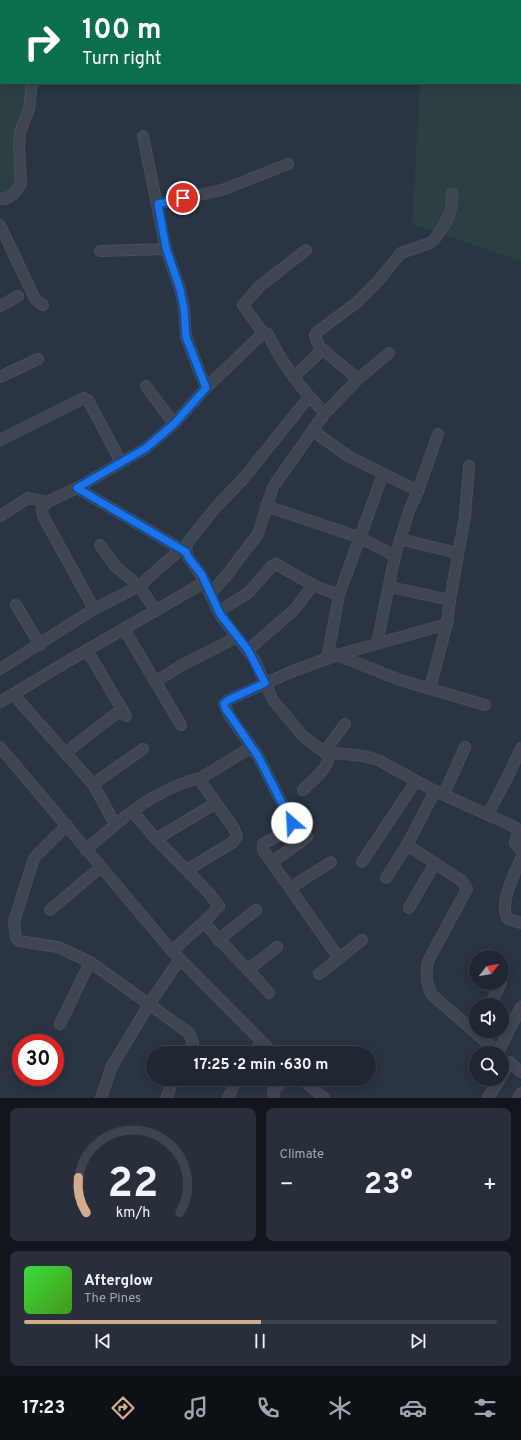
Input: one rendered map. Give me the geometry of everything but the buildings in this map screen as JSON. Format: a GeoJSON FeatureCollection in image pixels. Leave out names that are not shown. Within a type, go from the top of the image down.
{"type":"FeatureCollection","features":[{"type":"Feature","properties":{"kind":"street"},"geometry":{"type":"LineString","coordinates":[[0,199],[5,199],[14,194],[20,184],[20,132],[29,109],[32,84]]}},
{"type":"Feature","properties":{"kind":"street"},"geometry":{"type":"LineString","coordinates":[[143,136],[166,248],[180,289],[188,348],[206,388]]}},
{"type":"Feature","properties":{"kind":"street"},"geometry":{"type":"LineString","coordinates":[[158,204],[222,190],[288,164]]}},
{"type":"Feature","properties":{"kind":"street"},"geometry":{"type":"LineString","coordinates":[[358,379],[321,348],[315,336],[318,332],[356,303],[379,280],[401,253],[430,243],[434,240],[449,217],[453,203],[452,194]]}},
{"type":"Feature","properties":{"kind":"street"},"geometry":{"type":"LineString","coordinates":[[0,225],[35,299],[43,304]]}},
{"type":"Feature","properties":{"kind":"street"},"geometry":{"type":"LineString","coordinates":[[100,251],[166,248]]}},
{"type":"Feature","properties":{"kind":"street"},"geometry":{"type":"LineString","coordinates":[[306,250],[275,273],[245,302],[244,308],[263,333],[268,334],[279,355],[309,397],[325,414]]}},
{"type":"Feature","properties":{"kind":"street"},"geometry":{"type":"LineString","coordinates":[[1,304],[18,296]]}},
{"type":"Feature","properties":{"kind":"street"},"geometry":{"type":"LineString","coordinates":[[94,609],[43,516],[42,509],[47,502],[77,488],[146,448],[174,424],[206,388],[263,333]]}},
{"type":"Feature","properties":{"kind":"street"},"geometry":{"type":"LineString","coordinates":[[294,376],[320,353],[321,348]]}},
{"type":"Feature","properties":{"kind":"street"},"geometry":{"type":"LineString","coordinates":[[210,594],[226,576],[258,534],[273,487],[325,414],[358,379],[389,353]]}},
{"type":"Feature","properties":{"kind":"street"},"geometry":{"type":"LineString","coordinates":[[0,377],[38,359]]}},
{"type":"Feature","properties":{"kind":"street"},"geometry":{"type":"LineString","coordinates":[[146,386],[174,424]]}},
{"type":"Feature","properties":{"kind":"street"},"geometry":{"type":"LineString","coordinates":[[0,669],[40,645],[94,609],[139,586],[183,550],[216,507],[244,479],[309,397]]}},
{"type":"Feature","properties":{"kind":"street"},"geometry":{"type":"LineString","coordinates":[[0,440],[84,398],[88,400],[121,462]]}},
{"type":"Feature","properties":{"kind":"street"},"geometry":{"type":"LineString","coordinates":[[313,431],[348,456],[418,490]]}},
{"type":"Feature","properties":{"kind":"street"},"geometry":{"type":"LineString","coordinates":[[377,643],[390,587],[395,556],[409,511],[438,434]]}},
{"type":"Feature","properties":{"kind":"street"},"geometry":{"type":"LineString","coordinates":[[430,688],[447,624],[457,553],[465,516],[469,466]]}},
{"type":"Feature","properties":{"kind":"street"},"geometry":{"type":"LineString","coordinates":[[327,659],[339,595],[383,474]]}},
{"type":"Feature","properties":{"kind":"street"},"geometry":{"type":"LineString","coordinates":[[77,488],[183,550],[205,582],[219,611],[248,650],[274,700],[304,736],[326,752],[364,756],[378,760],[416,781],[488,814],[519,825],[515,843],[521,850]]}},
{"type":"Feature","properties":{"kind":"street"},"geometry":{"type":"LineString","coordinates":[[0,516],[28,498],[47,502]]}},
{"type":"Feature","properties":{"kind":"street"},"geometry":{"type":"LineString","coordinates":[[266,506],[361,538],[395,556]]}},
{"type":"Feature","properties":{"kind":"street"},"geometry":{"type":"LineString","coordinates":[[400,539],[457,553]]}},
{"type":"Feature","properties":{"kind":"street"},"geometry":{"type":"LineString","coordinates":[[100,545],[115,566],[139,586],[156,611]]}},
{"type":"Feature","properties":{"kind":"street"},"geometry":{"type":"LineString","coordinates":[[219,611],[248,593],[271,567],[276,564],[313,585],[339,595]]}},
{"type":"Feature","properties":{"kind":"street"},"geometry":{"type":"LineString","coordinates":[[0,702],[86,650],[205,582]]}},
{"type":"Feature","properties":{"kind":"street"},"geometry":{"type":"LineString","coordinates":[[248,650],[295,609],[313,585]]}},
{"type":"Feature","properties":{"kind":"street"},"geometry":{"type":"LineString","coordinates":[[390,587],[450,600]]}},
{"type":"Feature","properties":{"kind":"street"},"geometry":{"type":"LineString","coordinates":[[16,605],[40,645]]}},
{"type":"Feature","properties":{"kind":"street"},"geometry":{"type":"LineString","coordinates":[[339,958],[263,850],[263,844],[288,830],[292,823],[258,756],[229,715],[224,704],[228,700],[265,683],[337,655],[447,624]]}},
{"type":"Feature","properties":{"kind":"street"},"geometry":{"type":"LineString","coordinates":[[124,629],[181,725]]}},
{"type":"Feature","properties":{"kind":"street"},"geometry":{"type":"LineString","coordinates":[[155,682],[182,665],[237,637]]}},
{"type":"Feature","properties":{"kind":"street"},"geometry":{"type":"LineString","coordinates":[[65,753],[124,712],[86,650]]}},
{"type":"Feature","properties":{"kind":"street"},"geometry":{"type":"LineString","coordinates":[[337,655],[400,680],[485,705]]}},
{"type":"Feature","properties":{"kind":"street"},"geometry":{"type":"LineString","coordinates":[[13,694],[93,784],[115,824]]}},
{"type":"Feature","properties":{"kind":"street"},"geometry":{"type":"LineString","coordinates":[[326,752],[345,724]]}},
{"type":"Feature","properties":{"kind":"street"},"geometry":{"type":"LineString","coordinates":[[0,747],[172,951],[266,1046]]}},
{"type":"Feature","properties":{"kind":"street"},"geometry":{"type":"LineString","coordinates":[[86,850],[115,824],[149,799],[170,788],[199,779],[252,747]]}},
{"type":"Feature","properties":{"kind":"street"},"geometry":{"type":"LineString","coordinates":[[386,878],[440,792],[465,747]]}},
{"type":"Feature","properties":{"kind":"street"},"geometry":{"type":"LineString","coordinates":[[488,814],[521,748]]}},
{"type":"Feature","properties":{"kind":"street"},"geometry":{"type":"LineString","coordinates":[[93,784],[143,749]]}},
{"type":"Feature","properties":{"kind":"street"},"geometry":{"type":"LineString","coordinates":[[303,790],[326,766],[329,760],[326,752]]}},
{"type":"Feature","properties":{"kind":"street"},"geometry":{"type":"LineString","coordinates":[[187,870],[236,838],[236,832],[199,779]]}},
{"type":"Feature","properties":{"kind":"street"},"geometry":{"type":"LineString","coordinates":[[362,862],[416,781]]}},
{"type":"Feature","properties":{"kind":"street"},"geometry":{"type":"LineString","coordinates":[[156,839],[216,802]]}},
{"type":"Feature","properties":{"kind":"street"},"geometry":{"type":"LineString","coordinates":[[132,812],[156,839],[218,902],[219,906],[217,910],[172,951]]}},
{"type":"Feature","properties":{"kind":"street"},"geometry":{"type":"LineString","coordinates":[[67,825],[34,858],[14,922],[15,935],[19,941],[58,947],[90,962],[150,1003],[189,1033],[193,1043],[192,1046]]}},
{"type":"Feature","properties":{"kind":"street"},"geometry":{"type":"LineString","coordinates":[[272,862],[307,837]]}},
{"type":"Feature","properties":{"kind":"street"},"geometry":{"type":"LineString","coordinates":[[407,845],[462,881],[466,892],[428,961],[426,970],[427,987],[432,995],[469,1025]]}},
{"type":"Feature","properties":{"kind":"street"},"geometry":{"type":"LineString","coordinates":[[521,860],[512,882],[505,910],[508,919],[521,923]]}},
{"type":"Feature","properties":{"kind":"street"},"geometry":{"type":"LineString","coordinates":[[290,888],[331,862]]}},
{"type":"Feature","properties":{"kind":"street"},"geometry":{"type":"LineString","coordinates":[[409,908],[435,863]]}},
{"type":"Feature","properties":{"kind":"street"},"geometry":{"type":"LineString","coordinates":[[50,910],[100,866]]}},
{"type":"Feature","properties":{"kind":"street"},"geometry":{"type":"LineString","coordinates":[[218,940],[256,910]]}},
{"type":"Feature","properties":{"kind":"street"},"geometry":{"type":"LineString","coordinates":[[204,922],[218,940],[249,969],[269,993]]}},
{"type":"Feature","properties":{"kind":"street"},"geometry":{"type":"LineString","coordinates":[[319,974],[362,940]]}},
{"type":"Feature","properties":{"kind":"street"},"geometry":{"type":"LineString","coordinates":[[249,969],[277,947]]}},
{"type":"Feature","properties":{"kind":"street"},"geometry":{"type":"LineString","coordinates":[[101,1098],[112,1066],[150,1003],[180,959]]}},
{"type":"Feature","properties":{"kind":"street"},"geometry":{"type":"LineString","coordinates":[[60,1024],[90,962]]}},
{"type":"Feature","properties":{"kind":"street"},"geometry":{"type":"LineString","coordinates":[[506,1046],[521,1007]]}},
{"type":"Feature","properties":{"kind":"street"},"geometry":{"type":"LineString","coordinates":[[483,1038],[492,1046]]}},
{"type":"Feature","properties":{"kind":"street"},"geometry":{"type":"LineString","coordinates":[[259,1046],[262,1042]]}},
{"type":"Feature","properties":{"kind":"street"},"geometry":{"type":"LineString","coordinates":[[509,1062],[521,1072]]}},
{"type":"Feature","properties":{"kind":"street"},"geometry":{"type":"LineString","coordinates":[[166,1098],[171,1086]]}},
{"type":"Feature","properties":{"kind":"street"},"geometry":{"type":"LineString","coordinates":[[228,1098],[234,1086]]}},
{"type":"Feature","properties":{"kind":"street"},"geometry":{"type":"LineString","coordinates":[[274,1098],[273,1091],[278,1086]]}},
{"type":"Feature","properties":{"kind":"street"},"geometry":{"type":"LineString","coordinates":[[310,1086],[324,1098]]}},
{"type":"Feature","properties":{"kind":"street"},"geometry":{"type":"LineString","coordinates":[[488,1098],[496,1086]]}},
{"type":"Feature","properties":{"kind":"street"},"geometry":{"type":"LineString","coordinates":[[518,1098],[521,1093]]}},
{"type":"Feature","properties":{"kind":"green space"},"geometry":{"type":"Polygon","coordinates":[[[0,84],[37,84],[13,141],[18,191],[0,202],[0,84]]]}},
{"type":"Feature","properties":{"kind":"green space"},"geometry":{"type":"Polygon","coordinates":[[[420,84],[521,84],[521,261],[412,224],[420,84]]]}},
{"type":"Feature","properties":{"kind":"route"},"geometry":{"type":"LineString","coordinates":[[183,198],[158,204],[166,248],[180,289],[184,308],[184,324],[188,348],[206,388],[174,424],[146,448],[77,488],[186,552],[188,557],[202,575],[211,598],[220,614],[254,659],[265,683],[228,700],[224,706],[258,756],[292,823]]}}]}
